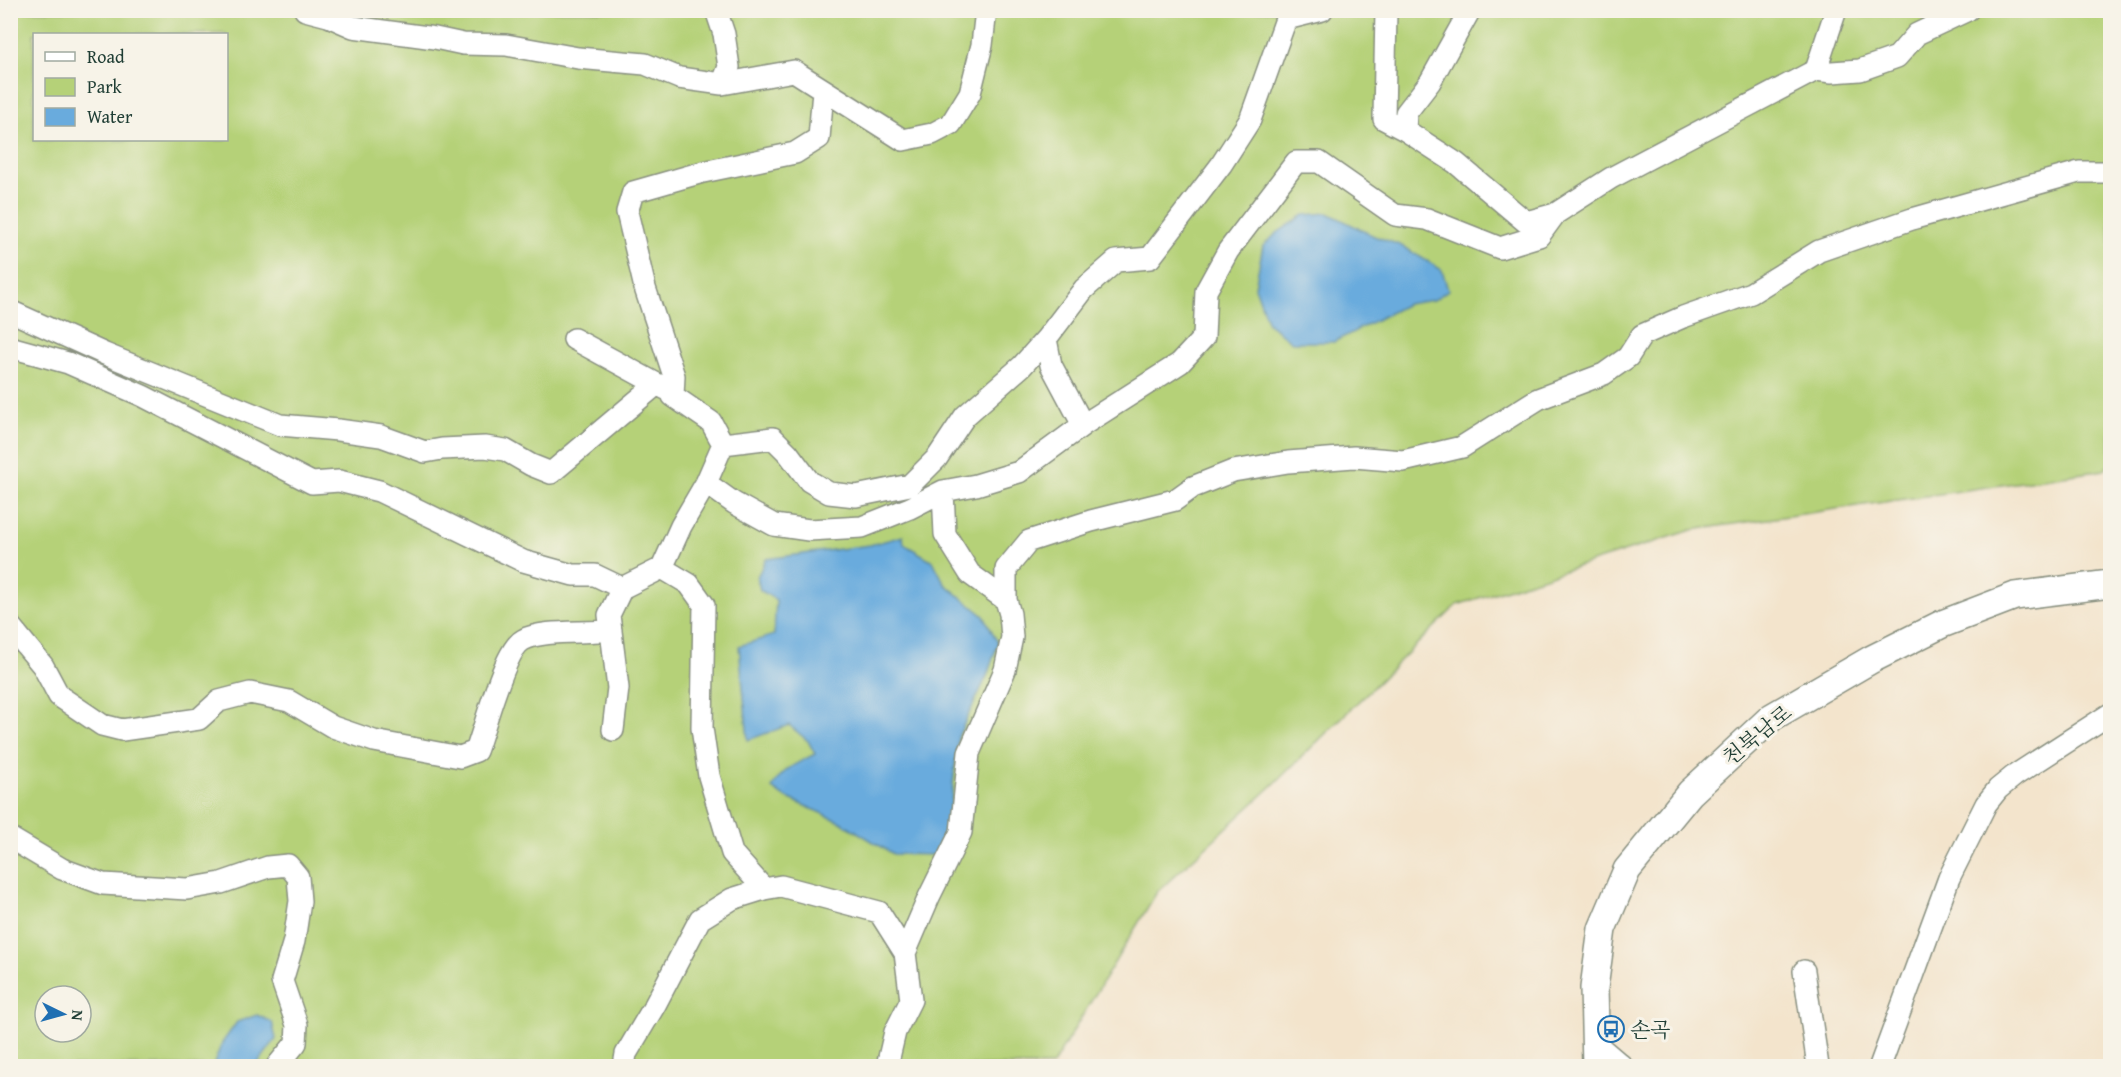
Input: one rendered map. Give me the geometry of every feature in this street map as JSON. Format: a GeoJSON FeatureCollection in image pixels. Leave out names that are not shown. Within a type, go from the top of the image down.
{"type":"FeatureCollection","features":[{"type":"Feature","properties":{"kind":"main road","name":"천북남로"},"geometry":{"type":"LineString","coordinates":[[1596,1055],[1594,988],[1602,929],[1627,870],[1690,793],[1772,717],[1872,659],[1942,624],[2015,596],[2110,584]]}},
{"type":"Feature","properties":{"kind":"street"},"geometry":{"type":"LineString","coordinates":[[305,10],[328,16],[353,27],[463,44],[506,45],[578,58],[645,64],[679,78],[722,84],[794,71],[903,140],[932,134],[951,124],[970,93],[982,45],[986,10]]}},
{"type":"Feature","properties":{"kind":"street"},"geometry":{"type":"LineString","coordinates":[[716,10],[724,34],[729,66],[722,84]]}},
{"type":"Feature","properties":{"kind":"street"},"geometry":{"type":"LineString","coordinates":[[723,444],[772,438],[788,453],[808,481],[829,494],[856,496],[910,485],[937,458],[964,416],[1022,366],[1084,289],[1116,261],[1150,258],[1221,165],[1250,120],[1268,73],[1285,15],[1322,10]]}},
{"type":"Feature","properties":{"kind":"street"},"geometry":{"type":"LineString","coordinates":[[1386,10],[1384,119],[1456,163],[1526,222],[1555,214],[1611,178],[1816,70],[1832,72],[1860,70],[1897,57],[1917,34],[1968,10]]}},
{"type":"Feature","properties":{"kind":"street"},"geometry":{"type":"LineString","coordinates":[[1405,130],[1406,112],[1430,82],[1470,10]]}},
{"type":"Feature","properties":{"kind":"street"},"geometry":{"type":"LineString","coordinates":[[1816,70],[1836,10]]}},
{"type":"Feature","properties":{"kind":"street"},"geometry":{"type":"LineString","coordinates":[[10,311],[105,354],[280,424],[381,436],[425,452],[485,447],[505,450],[550,473],[665,390],[674,376],[645,288],[627,212],[633,192],[703,172],[795,153],[819,138],[823,91]]}},
{"type":"Feature","properties":{"kind":"street"},"geometry":{"type":"LineString","coordinates":[[706,483],[734,503],[774,525],[809,530],[862,527],[910,508],[943,491],[976,485],[1019,472],[1083,425],[1180,363],[1204,337],[1206,291],[1228,251],[1296,162],[1319,162],[1395,215],[1427,219],[1500,248],[1539,236],[1555,214]]}},
{"type":"Feature","properties":{"kind":"street"},"geometry":{"type":"LineString","coordinates":[[905,953],[961,832],[969,753],[1005,670],[1012,637],[1006,600],[1006,569],[1029,541],[1090,521],[1175,500],[1193,488],[1233,471],[1288,462],[1353,457],[1403,461],[1462,447],[1538,399],[1604,374],[1628,357],[1642,335],[1683,317],[1751,293],[1819,250],[1912,219],[2079,172],[2110,172]]}},
{"type":"Feature","properties":{"kind":"street"},"geometry":{"type":"LineString","coordinates":[[574,339],[665,390],[711,422],[723,444]]}},
{"type":"Feature","properties":{"kind":"street"},"geometry":{"type":"LineString","coordinates":[[1046,339],[1051,365],[1083,425]]}},
{"type":"Feature","properties":{"kind":"street"},"geometry":{"type":"LineString","coordinates":[[10,347],[68,363],[90,372],[143,396],[312,483],[339,481],[379,491],[523,561],[573,575],[595,576],[622,588]]}},
{"type":"Feature","properties":{"kind":"street"},"geometry":{"type":"LineString","coordinates":[[614,730],[618,688],[609,615],[622,588],[662,568],[681,526],[706,483],[723,444]]}},
{"type":"Feature","properties":{"kind":"street"},"geometry":{"type":"LineString","coordinates":[[943,491],[945,534],[970,574],[1006,600]]}},
{"type":"Feature","properties":{"kind":"street"},"geometry":{"type":"LineString","coordinates":[[662,568],[689,584],[704,605],[702,728],[709,776],[732,853],[764,888]]}},
{"type":"Feature","properties":{"kind":"street"},"geometry":{"type":"LineString","coordinates":[[10,626],[43,666],[59,696],[102,725],[122,730],[199,719],[219,701],[250,693],[289,701],[333,727],[374,741],[460,757],[476,751],[505,665],[513,649],[523,640],[553,633],[611,630]]}},
{"type":"Feature","properties":{"kind":"street"},"geometry":{"type":"LineString","coordinates":[[1880,1066],[1949,878],[1986,804],[1998,789],[2014,776],[2110,714]]}},
{"type":"Feature","properties":{"kind":"street"},"geometry":{"type":"LineString","coordinates":[[10,838],[62,869],[103,884],[187,889],[221,883],[268,867],[288,865],[298,877],[300,901],[294,941],[282,981],[297,1025],[296,1043],[276,1066]]}},
{"type":"Feature","properties":{"kind":"street"},"geometry":{"type":"LineString","coordinates":[[624,1066],[626,1054],[655,1005],[700,919],[732,899],[764,888],[781,886],[879,912],[905,953],[910,1000],[895,1032],[887,1066]]}},
{"type":"Feature","properties":{"kind":"street"},"geometry":{"type":"LineString","coordinates":[[1804,971],[1818,1066]]}},
{"type":"Feature","properties":{"kind":"street"},"geometry":{"type":"LineString","coordinates":[[1596,1055],[1622,1066]]}},
{"type":"Feature","properties":{"kind":"green space"},"geometry":{"type":"Polygon","coordinates":[[[10,11],[2110,11],[2110,462],[2104,470],[1692,530],[1457,605],[1272,786],[1157,892],[1052,1066],[11,1066],[10,11]]]}},
{"type":"Feature","properties":{"kind":"water"},"geometry":{"type":"Polygon","coordinates":[[[1328,213],[1374,236],[1400,245],[1442,270],[1448,290],[1434,300],[1407,304],[1334,342],[1292,342],[1268,323],[1255,287],[1263,246],[1277,233],[1304,215],[1328,213]]]}},
{"type":"Feature","properties":{"kind":"water"},"geometry":{"type":"Polygon","coordinates":[[[903,536],[904,544],[933,561],[945,584],[984,616],[998,643],[987,676],[958,737],[949,823],[934,855],[893,854],[841,822],[783,796],[772,788],[785,771],[815,754],[808,741],[789,725],[748,740],[739,646],[774,635],[776,600],[760,590],[757,577],[766,559],[870,545],[903,536]]]}},
{"type":"Feature","properties":{"kind":"water"},"geometry":{"type":"Polygon","coordinates":[[[257,1015],[272,1022],[276,1039],[256,1066],[213,1066],[222,1043],[237,1022],[257,1015]]]}},
{"type":"Feature","properties":{"kind":"place","name":"손곡"},"geometry":{"type":"Point","coordinates":[1611,1029]}}]}
